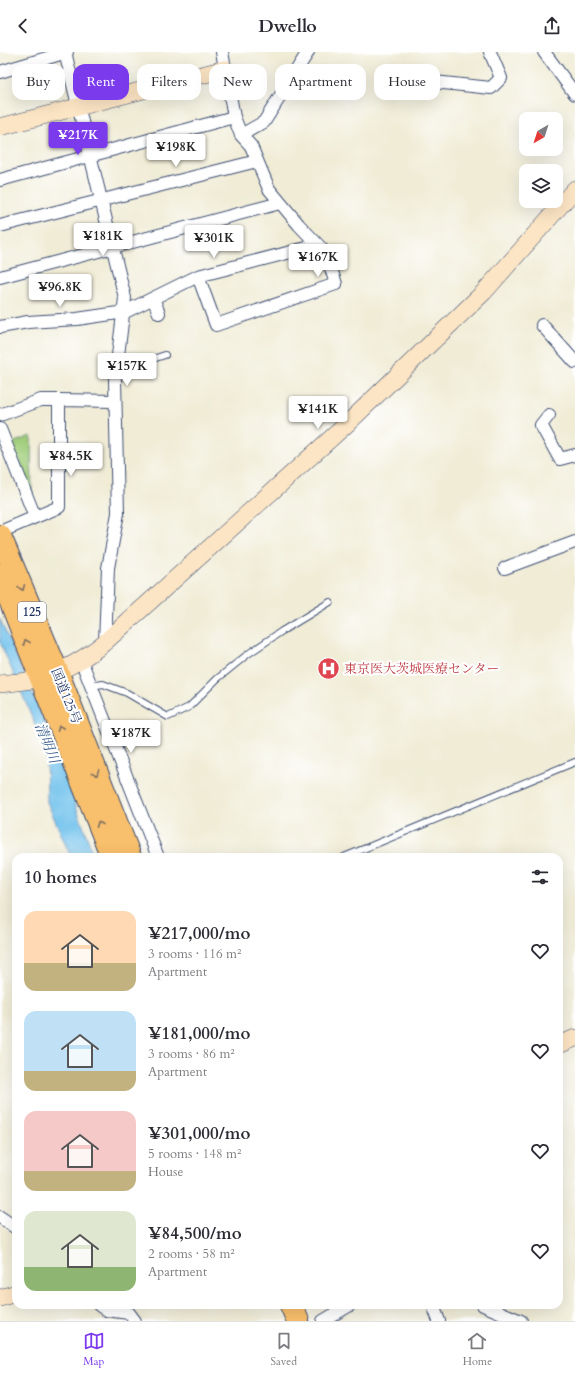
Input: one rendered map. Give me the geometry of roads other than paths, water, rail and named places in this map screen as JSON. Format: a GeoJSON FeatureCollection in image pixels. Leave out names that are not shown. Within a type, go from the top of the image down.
{"type":"FeatureCollection","features":[{"type":"Feature","properties":{"kind":"highway","name":"国道125号"},"geometry":{"type":"LineString","coordinates":[[0,536],[111,853]]}},
{"type":"Feature","properties":{"kind":"highway","name":"国道125号"},"geometry":{"type":"LineString","coordinates":[[0,575],[48,675],[128,853]]}},
{"type":"Feature","properties":{"kind":"highway"},"geometry":{"type":"LineString","coordinates":[[293,1309],[298,1321]]}},
{"type":"Feature","properties":{"kind":"highway"},"geometry":{"type":"LineString","coordinates":[[306,1309],[311,1321]]}},
{"type":"Feature","properties":{"kind":"street"},"geometry":{"type":"LineString","coordinates":[[0,72],[66,52],[125,298],[114,401],[118,513],[108,568],[105,642]]}},
{"type":"Feature","properties":{"kind":"street"},"geometry":{"type":"LineString","coordinates":[[222,52],[224,64]]}},
{"type":"Feature","properties":{"kind":"street"},"geometry":{"type":"LineString","coordinates":[[241,136],[264,122],[308,52]]}},
{"type":"Feature","properties":{"kind":"street"},"geometry":{"type":"LineString","coordinates":[[440,83],[491,88],[501,78],[490,52]]}},
{"type":"Feature","properties":{"kind":"street"},"geometry":{"type":"LineString","coordinates":[[544,52],[575,94]]}},
{"type":"Feature","properties":{"kind":"street"},"geometry":{"type":"LineString","coordinates":[[0,127],[209,73]]}},
{"type":"Feature","properties":{"kind":"street"},"geometry":{"type":"LineString","coordinates":[[198,276],[216,325],[336,284],[328,259],[318,245],[269,189],[251,146],[241,136],[234,117],[231,100]]}},
{"type":"Feature","properties":{"kind":"street"},"geometry":{"type":"LineString","coordinates":[[0,180],[234,117]]}},
{"type":"Feature","properties":{"kind":"street"},"geometry":{"type":"LineString","coordinates":[[0,226],[256,161]]}},
{"type":"Feature","properties":{"kind":"street"},"geometry":{"type":"LineString","coordinates":[[0,684],[48,675],[81,660],[105,642],[342,428],[473,303],[575,190]]}},
{"type":"Feature","properties":{"kind":"street"},"geometry":{"type":"LineString","coordinates":[[0,277],[280,203]]}},
{"type":"Feature","properties":{"kind":"street"},"geometry":{"type":"LineString","coordinates":[[0,327],[28,322],[77,319],[124,312],[198,276],[318,245]]}},
{"type":"Feature","properties":{"kind":"street"},"geometry":{"type":"LineString","coordinates":[[153,298],[159,313]]}},
{"type":"Feature","properties":{"kind":"street"},"geometry":{"type":"LineString","coordinates":[[542,325],[575,362]]}},
{"type":"Feature","properties":{"kind":"street"},"geometry":{"type":"LineString","coordinates":[[0,416],[41,400],[114,401]]}},
{"type":"Feature","properties":{"kind":"street"},"geometry":{"type":"LineString","coordinates":[[0,532],[59,507],[59,400]]}},
{"type":"Feature","properties":{"kind":"street"},"geometry":{"type":"LineString","coordinates":[[549,415],[541,425],[560,459],[575,455]]}},
{"type":"Feature","properties":{"kind":"street"},"geometry":{"type":"LineString","coordinates":[[0,429],[35,517]]}},
{"type":"Feature","properties":{"kind":"street"},"geometry":{"type":"LineString","coordinates":[[505,568],[575,542]]}},
{"type":"Feature","properties":{"kind":"street"},"geometry":{"type":"LineString","coordinates":[[81,660],[156,853]]}},
{"type":"Feature","properties":{"kind":"street"},"geometry":{"type":"LineString","coordinates":[[563,1043],[575,1038]]}},
{"type":"Feature","properties":{"kind":"street"},"geometry":{"type":"LineString","coordinates":[[0,1217],[12,1225]]}},
{"type":"Feature","properties":{"kind":"street"},"geometry":{"type":"LineString","coordinates":[[0,1298],[12,1294]]}},
{"type":"Feature","properties":{"kind":"street"},"geometry":{"type":"LineString","coordinates":[[105,1309],[129,1313],[135,1321]]}},
{"type":"Feature","properties":{"kind":"street"},"geometry":{"type":"LineString","coordinates":[[323,1321],[343,1309]]}},
{"type":"Feature","properties":{"kind":"street"},"geometry":{"type":"LineString","coordinates":[[434,1309],[439,1321]]}},
{"type":"Feature","properties":{"kind":"street"},"geometry":{"type":"LineString","coordinates":[[492,1309],[521,1321]]}},
{"type":"Feature","properties":{"kind":"lane"},"geometry":{"type":"LineString","coordinates":[[116,371],[165,355]]}},
{"type":"Feature","properties":{"kind":"lane"},"geometry":{"type":"LineString","coordinates":[[91,686],[103,684],[127,693],[168,717],[189,707],[217,679],[248,654],[282,631],[330,602]]}},
{"type":"Feature","properties":{"kind":"lane"},"geometry":{"type":"LineString","coordinates":[[354,853],[575,762]]}},
{"type":"Feature","properties":{"kind":"water","name":"清明川"},"geometry":{"type":"Polygon","coordinates":[[[0,619],[55,746],[93,853],[69,853],[47,802],[46,750],[0,642],[0,619]]]}},
{"type":"Feature","properties":{"kind":"place","name":"東京医大茨城医療センター"},"geometry":{"type":"Point","coordinates":[329,669]}}]}
